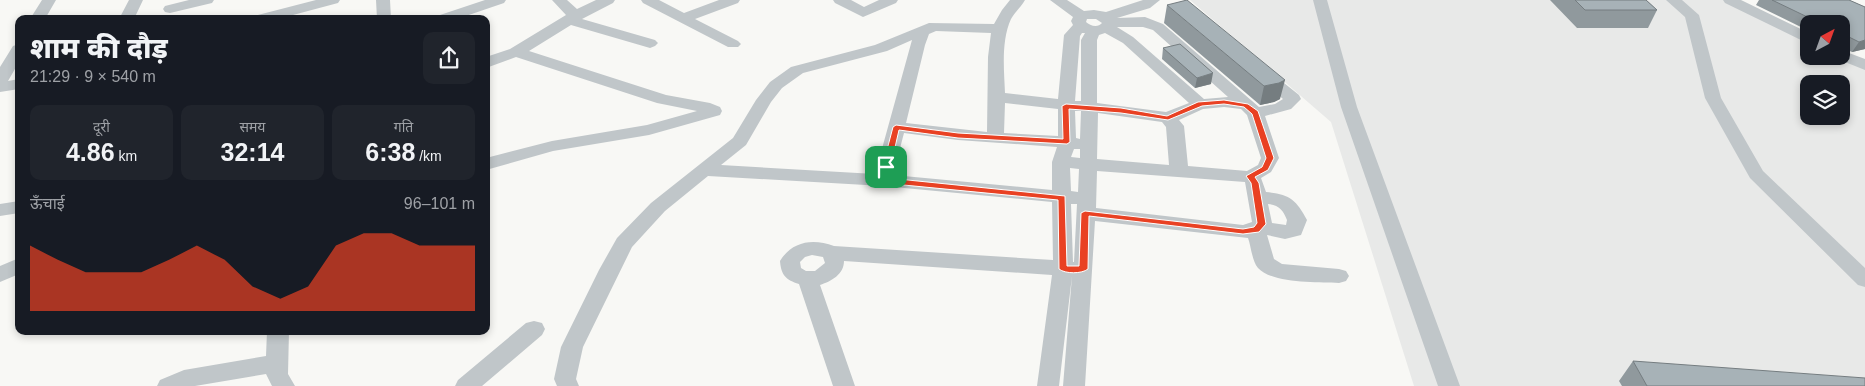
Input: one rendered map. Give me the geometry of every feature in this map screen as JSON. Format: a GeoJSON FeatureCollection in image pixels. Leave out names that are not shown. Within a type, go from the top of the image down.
{"type":"FeatureCollection","features":[{"type":"Feature","properties":{"kind":"street"},"geometry":{"type":"LineString","coordinates":[[40,15],[49,0]]}},
{"type":"Feature","properties":{"kind":"street"},"geometry":{"type":"LineString","coordinates":[[128,15],[136,0]]}},
{"type":"Feature","properties":{"kind":"street"},"geometry":{"type":"LineString","coordinates":[[170,9],[208,0]]}},
{"type":"Feature","properties":{"kind":"street"},"geometry":{"type":"LineString","coordinates":[[275,15],[333,0]]}},
{"type":"Feature","properties":{"kind":"street"},"geometry":{"type":"LineString","coordinates":[[382,15],[383,0]]}},
{"type":"Feature","properties":{"kind":"street"},"geometry":{"type":"LineString","coordinates":[[454,15],[499,0]]}},
{"type":"Feature","properties":{"kind":"street"},"geometry":{"type":"LineString","coordinates":[[558,0],[573,18],[650,43]]}},
{"type":"Feature","properties":{"kind":"street"},"geometry":{"type":"LineString","coordinates":[[490,62],[516,52],[573,18],[608,0]]}},
{"type":"Feature","properties":{"kind":"street"},"geometry":{"type":"LineString","coordinates":[[648,0],[733,44]]}},
{"type":"Feature","properties":{"kind":"street"},"geometry":{"type":"LineString","coordinates":[[683,18],[733,0]]}},
{"type":"Feature","properties":{"kind":"street"},"geometry":{"type":"LineString","coordinates":[[840,0],[863,13],[891,0]]}},
{"type":"Feature","properties":{"kind":"street"},"geometry":{"type":"LineString","coordinates":[[995,138],[997,97],[995,46],[1009,8],[1018,0]]}},
{"type":"Feature","properties":{"kind":"street"},"geometry":{"type":"LineString","coordinates":[[1057,0],[1128,40],[1200,104]]}},
{"type":"Feature","properties":{"kind":"street"},"geometry":{"type":"LineString","coordinates":[[1048,386],[1063,269],[1061,162],[1067,142],[1066,106],[1072,35],[1153,0]]}},
{"type":"Feature","properties":{"kind":"street"},"geometry":{"type":"LineString","coordinates":[[1320,0],[1349,107],[1449,386]]}},
{"type":"Feature","properties":{"kind":"street"},"geometry":{"type":"LineString","coordinates":[[1673,0],[1692,15],[1713,98],[1756,174],[1865,280]]}},
{"type":"Feature","properties":{"kind":"street"},"geometry":{"type":"LineString","coordinates":[[1730,0],[1800,35]]}},
{"type":"Feature","properties":{"kind":"street"},"geometry":{"type":"LineString","coordinates":[[1145,22],[1163,14]]}},
{"type":"Feature","properties":{"kind":"street"},"geometry":{"type":"LineString","coordinates":[[896,127],[958,135],[1067,142],[1088,155],[1179,171],[1250,176],[1265,168],[1270,158],[1250,109],[1158,27],[1145,22],[1097,23]]}},
{"type":"Feature","properties":{"kind":"street"},"geometry":{"type":"LineString","coordinates":[[1074,386],[1086,206],[1089,40],[1097,23]]}},
{"type":"Feature","properties":{"kind":"street"},"geometry":{"type":"LineString","coordinates":[[568,386],[565,379],[572,347],[624,243],[658,207],[740,141],[764,100],[776,85],[797,70],[881,48],[934,26],[1001,29]]}},
{"type":"Feature","properties":{"kind":"street"},"geometry":{"type":"LineString","coordinates":[[883,180],[916,45],[923,31]]}},
{"type":"Feature","properties":{"kind":"street"},"geometry":{"type":"LineString","coordinates":[[490,163],[552,146],[649,130],[714,111],[704,107],[663,99],[516,52]]}},
{"type":"Feature","properties":{"kind":"street"},"geometry":{"type":"LineString","coordinates":[[0,80],[15,56]]}},
{"type":"Feature","properties":{"kind":"street"},"geometry":{"type":"LineString","coordinates":[[1850,58],[1865,65]]}},
{"type":"Feature","properties":{"kind":"street"},"geometry":{"type":"LineString","coordinates":[[1168,118],[1200,104],[1224,102],[1250,109],[1280,108],[1289,105],[1293,99],[1248,61]]}},
{"type":"Feature","properties":{"kind":"street"},"geometry":{"type":"LineString","coordinates":[[0,87],[15,85]]}},
{"type":"Feature","properties":{"kind":"street"},"geometry":{"type":"LineString","coordinates":[[997,97],[1151,114],[1168,118],[1176,126],[1179,171]]}},
{"type":"Feature","properties":{"kind":"street"},"geometry":{"type":"LineString","coordinates":[[1061,162],[1088,155]]}},
{"type":"Feature","properties":{"kind":"street"},"geometry":{"type":"LineString","coordinates":[[703,170],[883,180],[1062,198],[1086,206],[1243,232],[1258,228],[1284,232],[1294,230],[1297,220],[1291,206],[1282,200],[1258,197]]}},
{"type":"Feature","properties":{"kind":"street"},"geometry":{"type":"LineString","coordinates":[[1250,176],[1255,183],[1258,197],[1262,224],[1258,228]]}},
{"type":"Feature","properties":{"kind":"street"},"geometry":{"type":"LineString","coordinates":[[0,210],[15,208]]}},
{"type":"Feature","properties":{"kind":"street"},"geometry":{"type":"LineString","coordinates":[[1258,228],[1265,263],[1277,271],[1339,276]]}},
{"type":"Feature","properties":{"kind":"street"},"geometry":{"type":"LineString","coordinates":[[831,253],[835,263],[829,273],[816,279],[795,275],[790,266],[793,256],[798,252],[819,248],[831,253],[1083,269]]}},
{"type":"Feature","properties":{"kind":"street"},"geometry":{"type":"LineString","coordinates":[[0,275],[15,267]]}},
{"type":"Feature","properties":{"kind":"street"},"geometry":{"type":"LineString","coordinates":[[808,279],[844,386]]}},
{"type":"Feature","properties":{"kind":"street"},"geometry":{"type":"LineString","coordinates":[[1060,295],[1081,298]]}},
{"type":"Feature","properties":{"kind":"street"},"geometry":{"type":"LineString","coordinates":[[1056,327],[1078,331]]}},
{"type":"Feature","properties":{"kind":"street"},"geometry":{"type":"LineString","coordinates":[[466,386],[534,329]]}},
{"type":"Feature","properties":{"kind":"street"},"geometry":{"type":"LineString","coordinates":[[278,335],[277,375],[284,386]]}},
{"type":"Feature","properties":{"kind":"street"},"geometry":{"type":"LineString","coordinates":[[168,386],[184,380],[277,363]]}},
{"type":"Feature","properties":{"kind":"shaded area"},"geometry":{"type":"Polygon","coordinates":[[[1190,0],[1735,0],[1800,32],[1800,65],[1850,65],[1850,60],[1865,66],[1865,386],[1414,386],[1331,122],[1190,0]]]}},
{"type":"Feature","properties":{"kind":"building"},"geometry":{"type":"Polygon","coordinates":[[[1187,0],[1285,80],[1264,86],[1167,5],[1187,0]]]}},
{"type":"Feature","properties":{"kind":"building"},"geometry":{"type":"Polygon","coordinates":[[[1575,0],[1646,0],[1657,10],[1585,10],[1575,0]]]}},
{"type":"Feature","properties":{"kind":"building"},"geometry":{"type":"Polygon","coordinates":[[[1772,0],[1849,0],[1865,7],[1865,40],[1859,42],[1850,38],[1850,15],[1803,15],[1772,0]]]}},
{"type":"Feature","properties":{"kind":"building"},"geometry":{"type":"Polygon","coordinates":[[[1180,44],[1213,73],[1197,78],[1163,48],[1180,44]]]}},
{"type":"Feature","properties":{"kind":"building"},"geometry":{"type":"Polygon","coordinates":[[[1633,361],[1865,378],[1865,386],[1647,386],[1633,361]]]}},
{"type":"Feature","properties":{"kind":"route"},"geometry":{"type":"LineString","coordinates":[[1224,102],[1246,105],[1255,113],[1270,158],[1265,168],[1250,176],[1255,183],[1262,224],[1256,230],[1243,232],[1085,213],[1083,269],[1063,269],[1062,198],[883,180],[886,167],[896,127],[958,135],[1067,142],[1066,106],[1151,114],[1168,118],[1200,104],[1224,102]]}}]}
